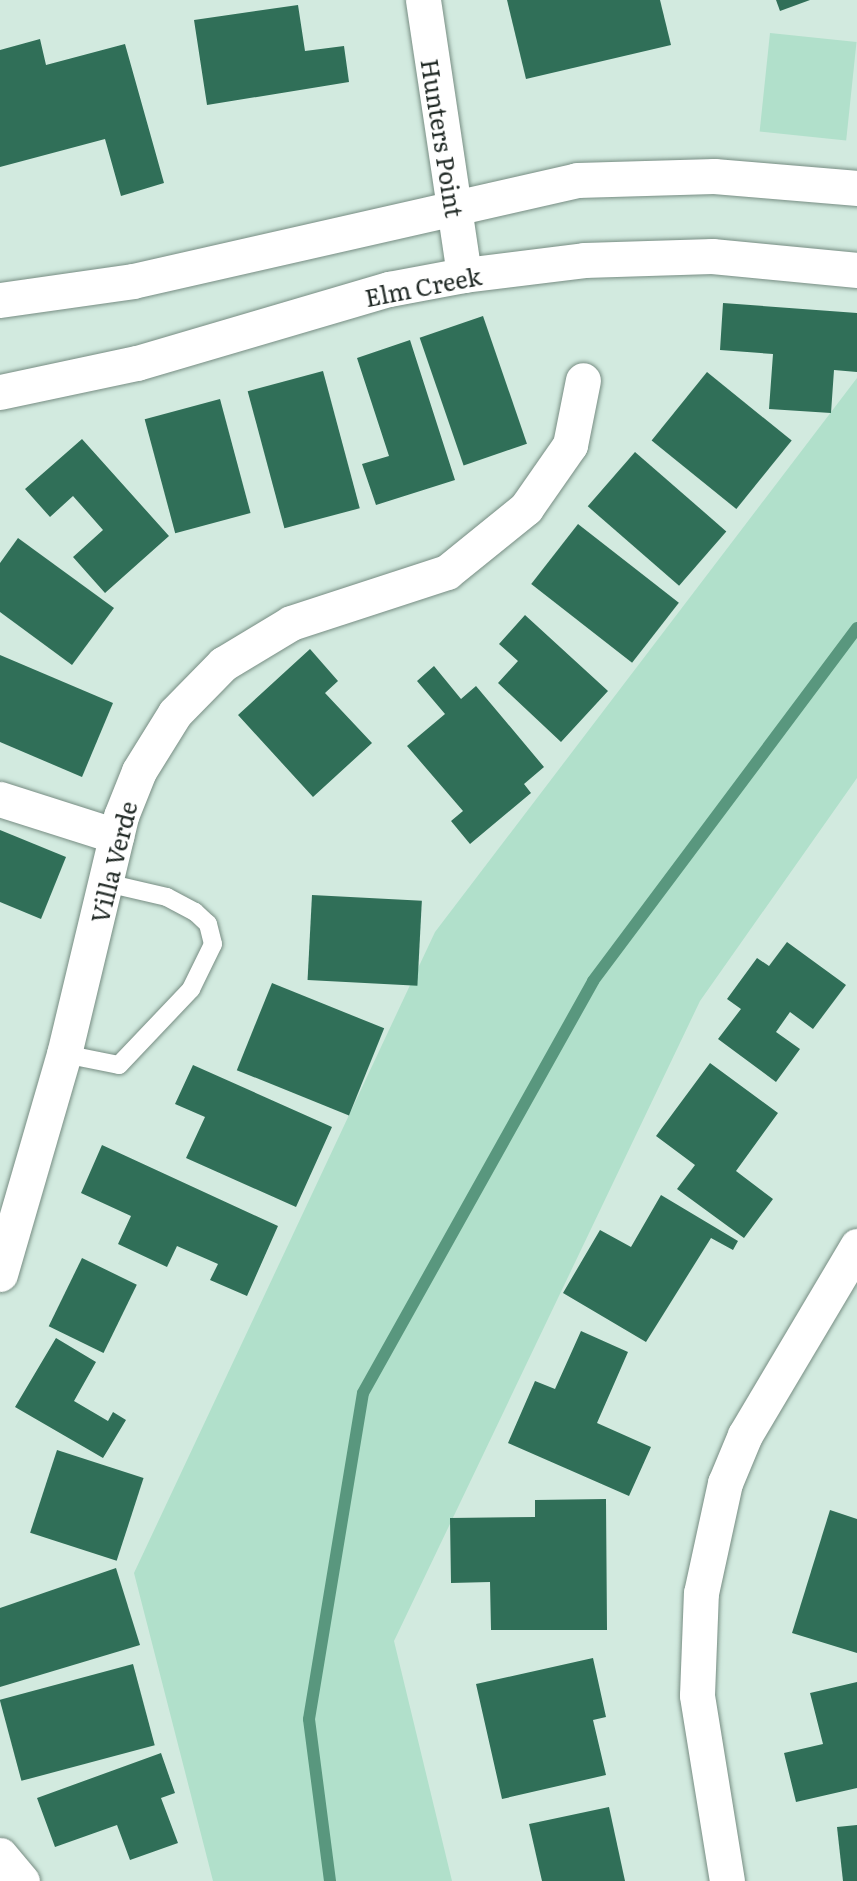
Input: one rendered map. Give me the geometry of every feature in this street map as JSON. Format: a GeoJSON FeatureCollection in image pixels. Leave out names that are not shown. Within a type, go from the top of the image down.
{"type":"FeatureCollection","features":[{"type":"Feature","properties":{"kind":"street","name":"Hunters Point"},"geometry":{"type":"LineString","coordinates":[[422,0],[464,275]]}},
{"type":"Feature","properties":{"kind":"street"},"geometry":{"type":"LineString","coordinates":[[0,300],[133,281],[453,204],[577,180],[714,176],[857,188]]}},
{"type":"Feature","properties":{"kind":"street","name":"Elm Creek"},"geometry":{"type":"LineString","coordinates":[[0,391],[137,363],[389,289],[464,275],[584,261],[712,256],[857,270]]}},
{"type":"Feature","properties":{"kind":"street","name":"Villa Verde"},"geometry":{"type":"LineString","coordinates":[[0,1274],[64,1054],[107,883],[116,836],[139,771],[168,725],[223,664],[291,623],[447,572],[526,508],[570,445],[583,380]]}},
{"type":"Feature","properties":{"kind":"street"},"geometry":{"type":"LineString","coordinates":[[0,799],[116,836]]}},
{"type":"Feature","properties":{"kind":"street"},"geometry":{"type":"LineString","coordinates":[[727,1881],[697,1695],[701,1593],[725,1483],[745,1435],[857,1246]]}},
{"type":"Feature","properties":{"kind":"street"},"geometry":{"type":"LineString","coordinates":[[0,1855],[22,1881]]}},
{"type":"Feature","properties":{"kind":"lane"},"geometry":{"type":"LineString","coordinates":[[64,1054],[119,1065],[191,989],[213,944],[208,924],[195,912],[167,897],[107,883]]}},
{"type":"Feature","properties":{"kind":"green space"},"geometry":{"type":"Polygon","coordinates":[[[770,33],[857,42],[846,141],[760,131],[770,33]]]}},
{"type":"Feature","properties":{"kind":"green space"},"geometry":{"type":"Polygon","coordinates":[[[857,378],[857,778],[700,1001],[394,1641],[452,1881],[213,1881],[134,1573],[435,932],[857,378]]]}},
{"type":"Feature","properties":{"kind":"building"},"geometry":{"type":"Polygon","coordinates":[[[507,0],[660,0],[671,45],[526,79],[507,0]]]}},
{"type":"Feature","properties":{"kind":"building"},"geometry":{"type":"Polygon","coordinates":[[[776,0],[810,0],[780,11],[776,0]]]}},
{"type":"Feature","properties":{"kind":"building"},"geometry":{"type":"Polygon","coordinates":[[[298,5],[305,51],[344,46],[349,82],[207,105],[194,20],[298,5]]]}},
{"type":"Feature","properties":{"kind":"building"},"geometry":{"type":"Polygon","coordinates":[[[40,39],[46,65],[125,44],[164,183],[121,196],[105,139],[0,167],[0,50],[40,39]]]}},
{"type":"Feature","properties":{"kind":"building"},"geometry":{"type":"Polygon","coordinates":[[[723,303],[857,313],[857,372],[834,370],[831,413],[769,409],[773,354],[720,350],[723,303]]]}},
{"type":"Feature","properties":{"kind":"building"},"geometry":{"type":"Polygon","coordinates":[[[483,316],[527,444],[464,465],[420,338],[483,316]]]}},
{"type":"Feature","properties":{"kind":"building"},"geometry":{"type":"Polygon","coordinates":[[[410,340],[455,480],[376,505],[362,464],[389,456],[357,358],[410,340]]]}},
{"type":"Feature","properties":{"kind":"building"},"geometry":{"type":"Polygon","coordinates":[[[323,371],[360,508],[284,528],[248,391],[323,371]]]}},
{"type":"Feature","properties":{"kind":"building"},"geometry":{"type":"Polygon","coordinates":[[[707,372],[792,441],[736,509],[652,440],[707,372]]]}},
{"type":"Feature","properties":{"kind":"building"},"geometry":{"type":"Polygon","coordinates":[[[220,399],[251,513],[175,533],[145,419],[220,399]]]}},
{"type":"Feature","properties":{"kind":"building"},"geometry":{"type":"Polygon","coordinates":[[[82,439],[169,536],[105,593],[73,557],[103,530],[73,496],[50,517],[25,489],[82,439]]]}},
{"type":"Feature","properties":{"kind":"building"},"geometry":{"type":"Polygon","coordinates":[[[635,452],[726,531],[679,586],[588,506],[635,452]]]}},
{"type":"Feature","properties":{"kind":"building"},"geometry":{"type":"Polygon","coordinates":[[[578,524],[679,603],[632,663],[531,584],[578,524]]]}},
{"type":"Feature","properties":{"kind":"building"},"geometry":{"type":"Polygon","coordinates":[[[18,538],[114,608],[72,665],[0,612],[0,563],[18,538]]]}},
{"type":"Feature","properties":{"kind":"building"},"geometry":{"type":"Polygon","coordinates":[[[525,615],[608,691],[561,742],[498,683],[518,661],[499,644],[525,615]]]}},
{"type":"Feature","properties":{"kind":"building"},"geometry":{"type":"Polygon","coordinates":[[[310,649],[338,681],[325,693],[372,743],[313,797],[238,715],[310,649]]]}},
{"type":"Feature","properties":{"kind":"building"},"geometry":{"type":"Polygon","coordinates":[[[0,655],[113,703],[82,777],[0,742],[0,655]]]}},
{"type":"Feature","properties":{"kind":"building"},"geometry":{"type":"Polygon","coordinates":[[[434,666],[461,699],[476,686],[544,767],[524,784],[531,793],[470,844],[451,821],[463,811],[407,746],[445,714],[417,681],[434,666]]]}},
{"type":"Feature","properties":{"kind":"building"},"geometry":{"type":"Polygon","coordinates":[[[0,830],[66,857],[41,919],[0,902],[0,830]]]}},
{"type":"Feature","properties":{"kind":"building"},"geometry":{"type":"Polygon","coordinates":[[[312,895],[422,901],[417,986],[308,980],[312,895]]]}},
{"type":"Feature","properties":{"kind":"building"},"geometry":{"type":"Polygon","coordinates":[[[787,942],[846,985],[813,1029],[790,1012],[776,1032],[800,1049],[776,1082],[718,1039],[741,1009],[727,999],[757,958],[769,966],[787,942]]]}},
{"type":"Feature","properties":{"kind":"building"},"geometry":{"type":"Polygon","coordinates":[[[272,983],[384,1028],[349,1115],[237,1070],[272,983]]]}},
{"type":"Feature","properties":{"kind":"building"},"geometry":{"type":"Polygon","coordinates":[[[710,1063],[778,1113],[736,1171],[773,1199],[744,1238],[677,1189],[695,1165],[656,1136],[710,1063]]]}},
{"type":"Feature","properties":{"kind":"building"},"geometry":{"type":"Polygon","coordinates":[[[193,1065],[332,1127],[296,1207],[186,1158],[205,1117],[175,1104],[193,1065]]]}},
{"type":"Feature","properties":{"kind":"building"},"geometry":{"type":"Polygon","coordinates":[[[102,1145],[278,1226],[247,1296],[210,1280],[218,1264],[177,1246],[167,1267],[118,1244],[131,1216],[81,1193],[102,1145]]]}},
{"type":"Feature","properties":{"kind":"building"},"geometry":{"type":"Polygon","coordinates":[[[661,1195],[738,1241],[733,1250],[711,1238],[646,1342],[563,1293],[600,1230],[631,1247],[661,1195]]]}},
{"type":"Feature","properties":{"kind":"building"},"geometry":{"type":"Polygon","coordinates":[[[82,1258],[137,1285],[104,1353],[49,1326],[82,1258]]]}},
{"type":"Feature","properties":{"kind":"building"},"geometry":{"type":"Polygon","coordinates":[[[581,1331],[628,1352],[597,1423],[651,1447],[629,1496],[508,1443],[535,1381],[555,1389],[581,1331]]]}},
{"type":"Feature","properties":{"kind":"building"},"geometry":{"type":"Polygon","coordinates":[[[56,1338],[96,1362],[74,1401],[108,1421],[113,1412],[126,1420],[103,1458],[15,1407],[56,1338]]]}},
{"type":"Feature","properties":{"kind":"building"},"geometry":{"type":"Polygon","coordinates":[[[57,1450],[144,1478],[117,1561],[30,1533],[57,1450]]]}},
{"type":"Feature","properties":{"kind":"building"},"geometry":{"type":"Polygon","coordinates":[[[606,1499],[607,1630],[491,1630],[490,1582],[451,1583],[450,1518],[535,1517],[535,1500],[606,1499]]]}},
{"type":"Feature","properties":{"kind":"building"},"geometry":{"type":"Polygon","coordinates":[[[830,1510],[857,1519],[857,1653],[792,1633],[830,1510]]]}},
{"type":"Feature","properties":{"kind":"building"},"geometry":{"type":"Polygon","coordinates":[[[116,1568],[140,1645],[0,1687],[0,1608],[116,1568]]]}},
{"type":"Feature","properties":{"kind":"building"},"geometry":{"type":"Polygon","coordinates":[[[593,1658],[606,1717],[593,1720],[606,1775],[502,1799],[476,1684],[593,1658]]]}},
{"type":"Feature","properties":{"kind":"building"},"geometry":{"type":"Polygon","coordinates":[[[133,1664],[155,1745],[21,1781],[0,1700],[133,1664]]]}},
{"type":"Feature","properties":{"kind":"building"},"geometry":{"type":"Polygon","coordinates":[[[857,1682],[857,1788],[796,1802],[784,1753],[823,1744],[810,1693],[857,1682]]]}},
{"type":"Feature","properties":{"kind":"building"},"geometry":{"type":"Polygon","coordinates":[[[161,1753],[175,1793],[161,1798],[178,1843],[130,1860],[117,1825],[55,1847],[37,1798],[161,1753]]]}},
{"type":"Feature","properties":{"kind":"building"},"geometry":{"type":"Polygon","coordinates":[[[609,1807],[625,1881],[542,1881],[529,1824],[609,1807]]]}},
{"type":"Feature","properties":{"kind":"building"},"geometry":{"type":"Polygon","coordinates":[[[857,1825],[857,1881],[843,1881],[837,1827],[857,1825]]]}},
{"type":"Feature","properties":{"kind":"waterway"},"geometry":{"type":"LineString","coordinates":[[330,1881],[309,1719],[363,1393],[593,981],[857,628]]}}]}
